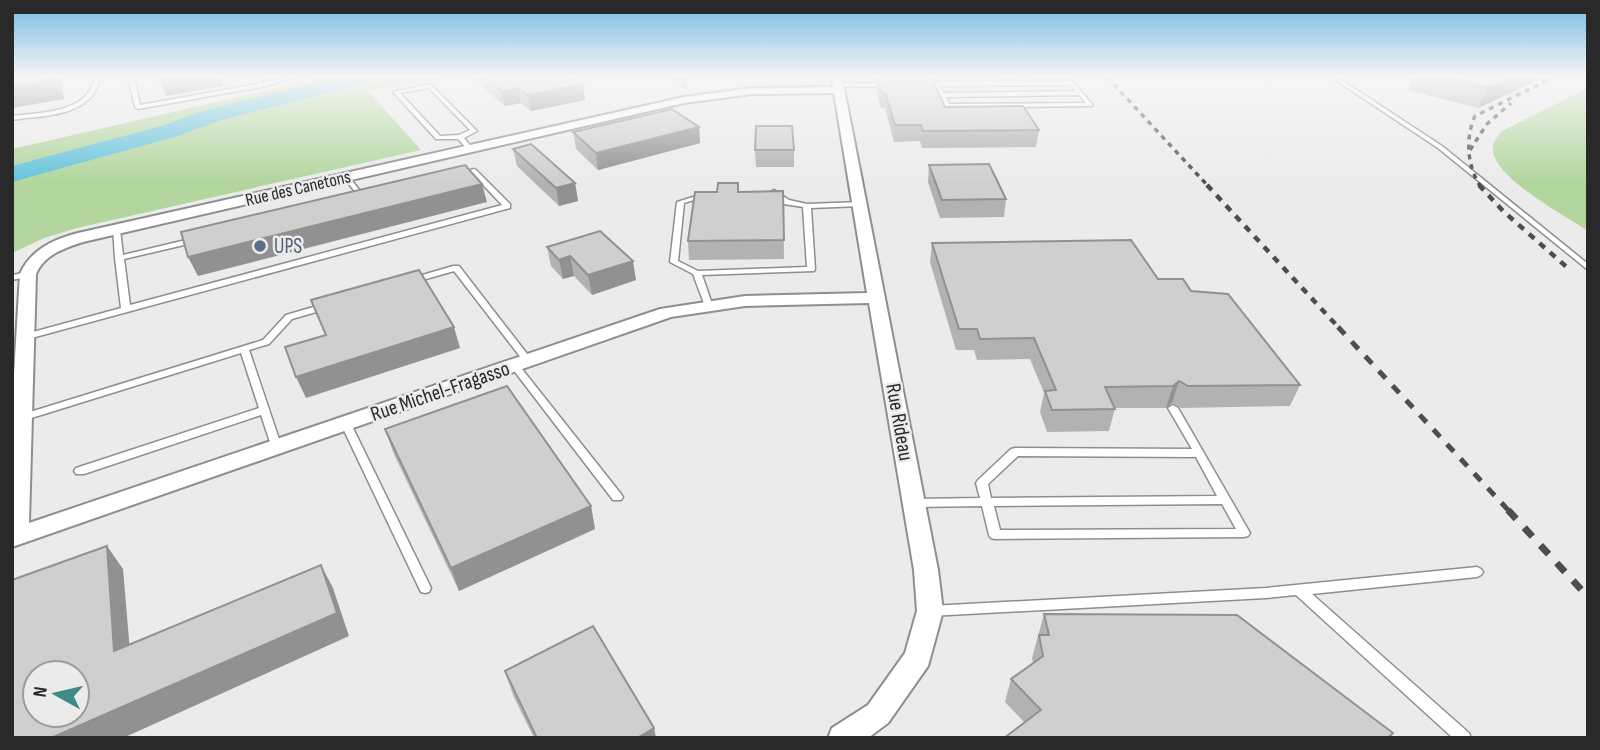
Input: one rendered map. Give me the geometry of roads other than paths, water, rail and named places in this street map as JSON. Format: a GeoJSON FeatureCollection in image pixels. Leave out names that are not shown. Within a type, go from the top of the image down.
{"type":"FeatureCollection","features":[{"type":"Feature","properties":{"kind":"street","name":"Rue des Canetons"},"geometry":{"type":"LineString","coordinates":[[28,274],[30,266],[40,256],[57,246],[116,230],[641,112]]}},
{"type":"Feature","properties":{"kind":"street","name":"Rue Rideau"},"geometry":{"type":"LineString","coordinates":[[843,112],[926,570],[930,611],[918,657],[878,714],[843,738]]}},
{"type":"Feature","properties":{"kind":"street"},"geometry":{"type":"LineString","coordinates":[[15,537],[21,418],[17,377],[25,337],[19,317],[28,274]]}},
{"type":"Feature","properties":{"kind":"street","name":"Rue Michel-Fragasso"},"geometry":{"type":"LineString","coordinates":[[15,537],[666,313],[708,304],[766,299],[878,298]]}},
{"type":"Feature","properties":{"kind":"lane"},"geometry":{"type":"LineString","coordinates":[[12,118],[46,112]]}},
{"type":"Feature","properties":{"kind":"lane"},"geometry":{"type":"LineString","coordinates":[[414,112],[438,138],[472,134],[474,131],[455,112]]}},
{"type":"Feature","properties":{"kind":"lane"},"geometry":{"type":"LineString","coordinates":[[1386,112],[1440,147],[1588,268]]}},
{"type":"Feature","properties":{"kind":"lane"},"geometry":{"type":"LineString","coordinates":[[460,137],[470,149]]}},
{"type":"Feature","properties":{"kind":"lane"},"geometry":{"type":"LineString","coordinates":[[25,337],[508,206],[474,171],[449,177]]}},
{"type":"Feature","properties":{"kind":"lane"},"geometry":{"type":"LineString","coordinates":[[346,177],[363,198]]}},
{"type":"Feature","properties":{"kind":"lane"},"geometry":{"type":"LineString","coordinates":[[763,192],[776,192],[787,202],[807,206],[860,204]]}},
{"type":"Feature","properties":{"kind":"lane"},"geometry":{"type":"LineString","coordinates":[[711,194],[681,202],[674,262],[697,273],[811,269],[807,206]]}},
{"type":"Feature","properties":{"kind":"lane"},"geometry":{"type":"LineString","coordinates":[[349,201],[375,195]]}},
{"type":"Feature","properties":{"kind":"lane"},"geometry":{"type":"LineString","coordinates":[[116,230],[126,309]]}},
{"type":"Feature","properties":{"kind":"lane"},"geometry":{"type":"LineString","coordinates":[[119,258],[200,238]]}},
{"type":"Feature","properties":{"kind":"lane"},"geometry":{"type":"LineString","coordinates":[[405,283],[456,268],[617,497]]}},
{"type":"Feature","properties":{"kind":"lane"},"geometry":{"type":"LineString","coordinates":[[697,273],[708,304]]}},
{"type":"Feature","properties":{"kind":"lane"},"geometry":{"type":"LineString","coordinates":[[12,278],[28,274]]}},
{"type":"Feature","properties":{"kind":"lane"},"geometry":{"type":"LineString","coordinates":[[21,418],[266,341],[289,317],[340,302]]}},
{"type":"Feature","properties":{"kind":"lane"},"geometry":{"type":"LineString","coordinates":[[244,349],[277,448]]}},
{"type":"Feature","properties":{"kind":"lane"},"geometry":{"type":"LineString","coordinates":[[1173,408],[1199,453],[1244,533],[995,535],[982,483],[1015,452],[1199,453]]}},
{"type":"Feature","properties":{"kind":"lane"},"geometry":{"type":"LineString","coordinates":[[80,471],[264,410]]}},
{"type":"Feature","properties":{"kind":"lane"},"geometry":{"type":"LineString","coordinates":[[346,424],[425,588]]}},
{"type":"Feature","properties":{"kind":"lane"},"geometry":{"type":"LineString","coordinates":[[914,503],[1225,500]]}},
{"type":"Feature","properties":{"kind":"lane"},"geometry":{"type":"LineString","coordinates":[[930,611],[1299,590],[1477,572]]}},
{"type":"Feature","properties":{"kind":"lane"},"geometry":{"type":"LineString","coordinates":[[1299,590],[1464,738]]}},
{"type":"Feature","properties":{"kind":"waterway"},"geometry":{"type":"LineString","coordinates":[[12,174],[173,130],[226,112]]}},
{"type":"Feature","properties":{"kind":"railway"},"geometry":{"type":"LineString","coordinates":[[1139,112],[1209,187]]}},
{"type":"Feature","properties":{"kind":"railway"},"geometry":{"type":"LineString","coordinates":[[1481,187],[1470,162],[1469,143],[1475,116],[1483,112]]}},
{"type":"Feature","properties":{"kind":"railway"},"geometry":{"type":"LineString","coordinates":[[1470,150],[1487,124],[1501,112]]}},
{"type":"Feature","properties":{"kind":"railway"},"geometry":{"type":"LineString","coordinates":[[1207,185],[1340,329]]}},
{"type":"Feature","properties":{"kind":"railway"},"geometry":{"type":"LineString","coordinates":[[1479,185],[1503,211],[1569,269]]}},
{"type":"Feature","properties":{"kind":"railway"},"geometry":{"type":"LineString","coordinates":[[1338,327],[1510,512]]}},
{"type":"Feature","properties":{"kind":"railway"},"geometry":{"type":"LineString","coordinates":[[1508,510],[1588,597]]}},
{"type":"Feature","properties":{"kind":"place","name":"UPS"},"geometry":{"type":"Point","coordinates":[260,246]}}]}
